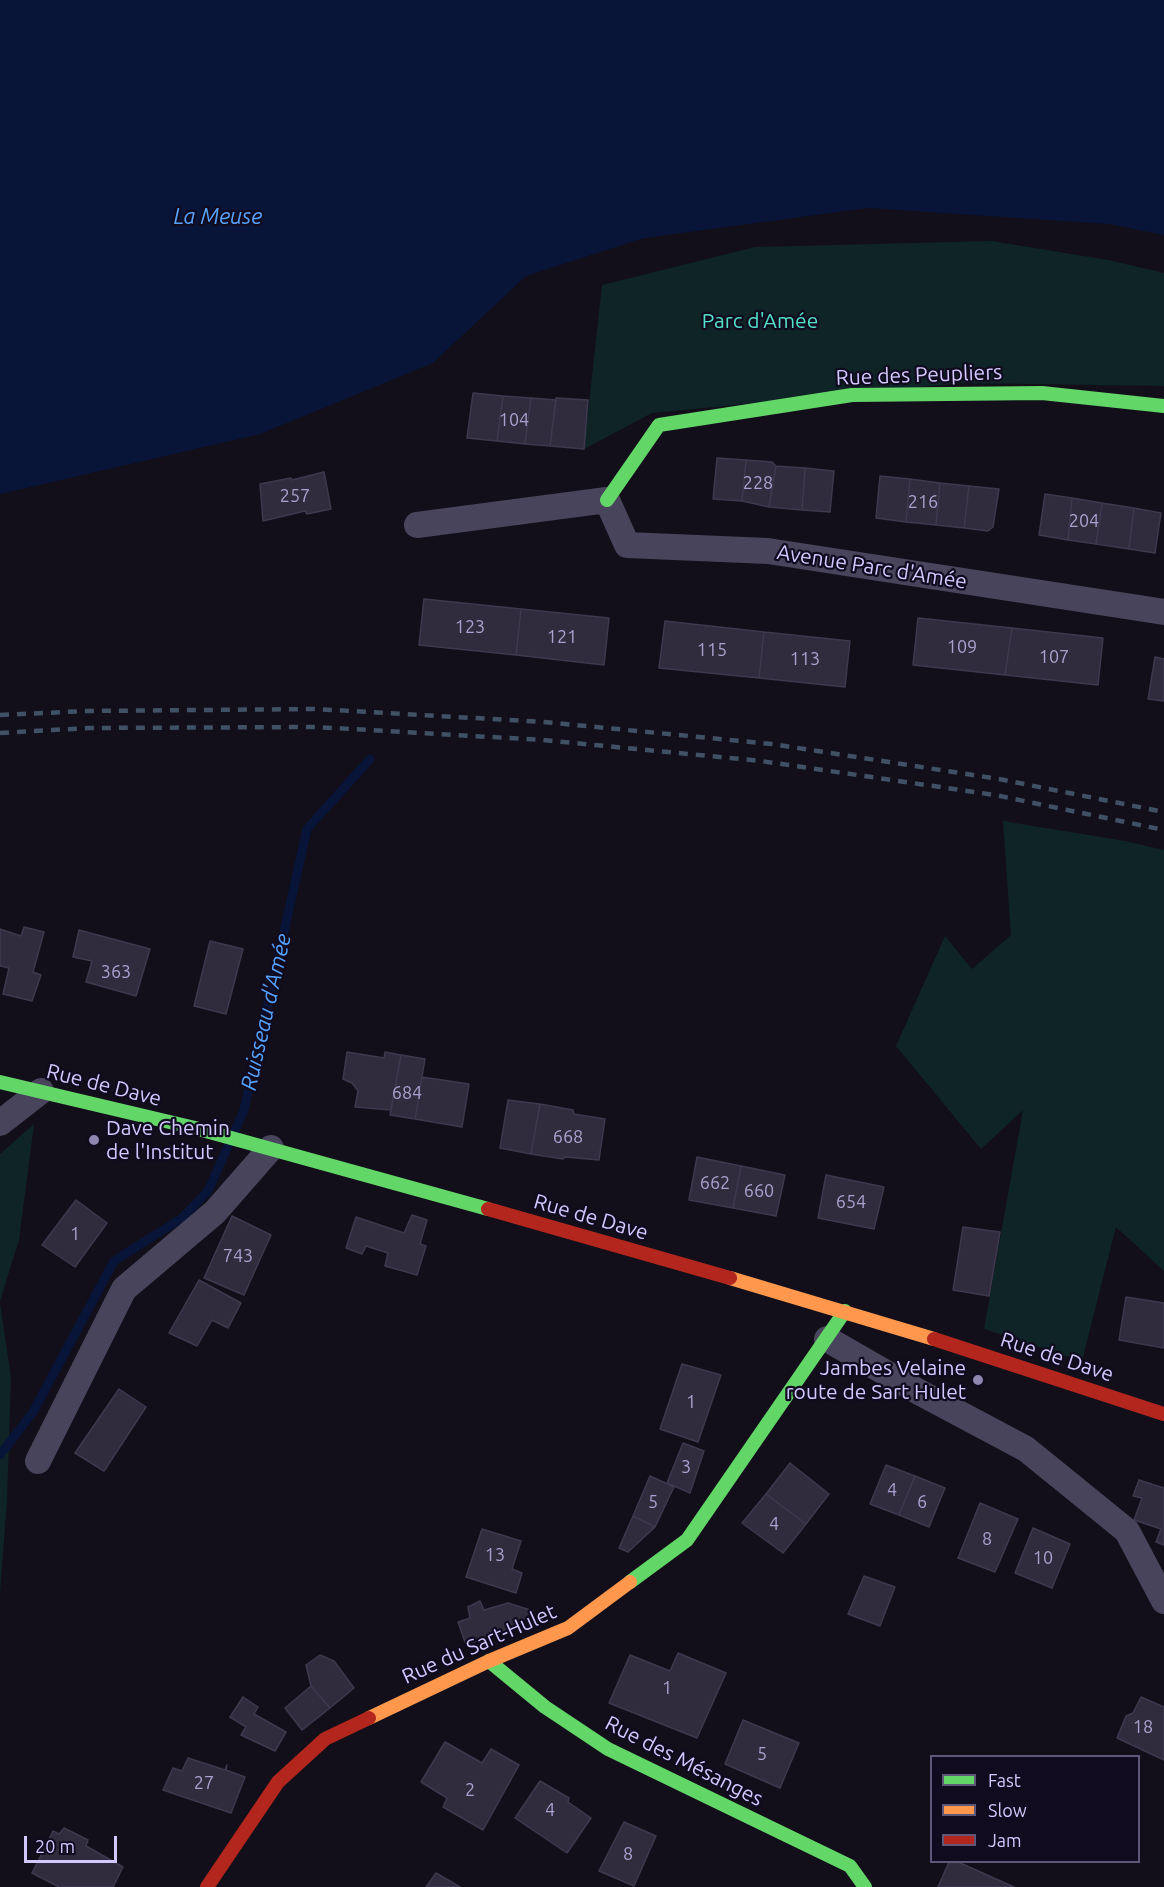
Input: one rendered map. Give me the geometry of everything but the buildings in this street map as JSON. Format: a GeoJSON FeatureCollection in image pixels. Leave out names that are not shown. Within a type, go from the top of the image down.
{"type":"FeatureCollection","features":[{"type":"Feature","properties":{"kind":"street","name":"Rue des Peupliers"},"geometry":{"type":"LineString","coordinates":[[608,500],[659,425],[852,394],[1042,393],[1164,406]]}},
{"type":"Feature","properties":{"kind":"street"},"geometry":{"type":"LineString","coordinates":[[417,525],[608,500]]}},
{"type":"Feature","properties":{"kind":"street","name":"Avenue Parc d'Amée"},"geometry":{"type":"LineString","coordinates":[[608,500],[627,544],[768,551],[1164,612]]}},
{"type":"Feature","properties":{"kind":"street","name":"Rue de Dave"},"geometry":{"type":"LineString","coordinates":[[0,1082],[272,1148],[845,1311],[1164,1414]]}},
{"type":"Feature","properties":{"kind":"street"},"geometry":{"type":"LineString","coordinates":[[0,1123],[41,1091]]}},
{"type":"Feature","properties":{"kind":"street"},"geometry":{"type":"LineString","coordinates":[[38,1461],[124,1288],[215,1212],[272,1148]]}},
{"type":"Feature","properties":{"kind":"street","name":"Rue du Sart-Hulet"},"geometry":{"type":"LineString","coordinates":[[207,1887],[278,1782],[325,1739],[489,1661],[568,1628],[687,1540],[845,1311]]}},
{"type":"Feature","properties":{"kind":"street"},"geometry":{"type":"LineString","coordinates":[[827,1339],[919,1392],[1026,1449],[1127,1531],[1164,1600]]}},
{"type":"Feature","properties":{"kind":"street","name":"Rue des Mésanges"},"geometry":{"type":"LineString","coordinates":[[489,1661],[545,1707],[608,1749],[849,1866],[865,1887]]}},
{"type":"Feature","properties":{"kind":"green space","name":"Parc d'Amée"},"geometry":{"type":"Polygon","coordinates":[[[992,241],[1108,260],[1164,273],[1164,386],[962,383],[652,413],[584,449],[602,285],[755,247],[992,241]]]}},
{"type":"Feature","properties":{"kind":"green space"},"geometry":{"type":"Polygon","coordinates":[[[1003,821],[1125,841],[1164,850],[1164,1271],[1116,1227],[1082,1361],[984,1329],[1023,1110],[981,1149],[896,1046],[945,936],[972,969],[1011,935],[1003,821]]]}},
{"type":"Feature","properties":{"kind":"green space"},"geometry":{"type":"Polygon","coordinates":[[[34,1124],[19,1240],[0,1301],[0,1154],[34,1124]]]}},
{"type":"Feature","properties":{"kind":"green space"},"geometry":{"type":"Polygon","coordinates":[[[0,1303],[11,1378],[7,1500],[0,1593],[0,1303]]]}},
{"type":"Feature","properties":{"kind":"water","name":"La Meuse"},"geometry":{"type":"Polygon","coordinates":[[[0,0],[1164,0],[1164,235],[1109,224],[868,208],[644,238],[526,276],[433,363],[260,434],[0,494],[0,0]]]}},
{"type":"Feature","properties":{"kind":"waterway","name":"Ruisseau d'Amée"},"geometry":{"type":"LineString","coordinates":[[0,1455],[33,1412],[114,1261],[182,1218],[208,1191],[244,1110],[307,829],[370,759]]}},
{"type":"Feature","properties":{"kind":"railway"},"geometry":{"type":"LineString","coordinates":[[0,715],[86,711],[316,709],[544,722],[772,744],[999,779],[1164,812]]}},
{"type":"Feature","properties":{"kind":"railway"},"geometry":{"type":"LineString","coordinates":[[0,733],[88,728],[316,727],[543,740],[761,761],[995,795],[1164,830]]}},
{"type":"Feature","properties":{"kind":"traffic: fast"},"geometry":{"type":"LineString","coordinates":[[607,500],[659,425],[852,395],[1042,393],[1164,406]]}},
{"type":"Feature","properties":{"kind":"traffic: fast"},"geometry":{"type":"LineString","coordinates":[[0,1082],[195,1128],[488,1209]]}},
{"type":"Feature","properties":{"kind":"traffic: fast"},"geometry":{"type":"LineString","coordinates":[[630,1582],[687,1540],[845,1311]]}},
{"type":"Feature","properties":{"kind":"traffic: fast"},"geometry":{"type":"LineString","coordinates":[[489,1661],[545,1707],[608,1749],[850,1866],[865,1887]]}},
{"type":"Feature","properties":{"kind":"traffic: slow"},"geometry":{"type":"LineString","coordinates":[[730,1278],[934,1339]]}},
{"type":"Feature","properties":{"kind":"traffic: slow"},"geometry":{"type":"LineString","coordinates":[[369,1718],[489,1661],[568,1628],[630,1582]]}},
{"type":"Feature","properties":{"kind":"traffic: jam"},"geometry":{"type":"LineString","coordinates":[[488,1209],[730,1278]]}},
{"type":"Feature","properties":{"kind":"traffic: jam"},"geometry":{"type":"LineString","coordinates":[[934,1339],[1164,1414]]}},
{"type":"Feature","properties":{"kind":"traffic: jam"},"geometry":{"type":"LineString","coordinates":[[207,1887],[278,1782],[325,1739],[369,1718]]}},
{"type":"Feature","properties":{"kind":"place","name":"Dave Chemin de l'Institut"},"geometry":{"type":"Point","coordinates":[94,1140]}},
{"type":"Feature","properties":{"kind":"place","name":"Jambes Velaine route de Sart Hulet"},"geometry":{"type":"Point","coordinates":[978,1380]}}]}
